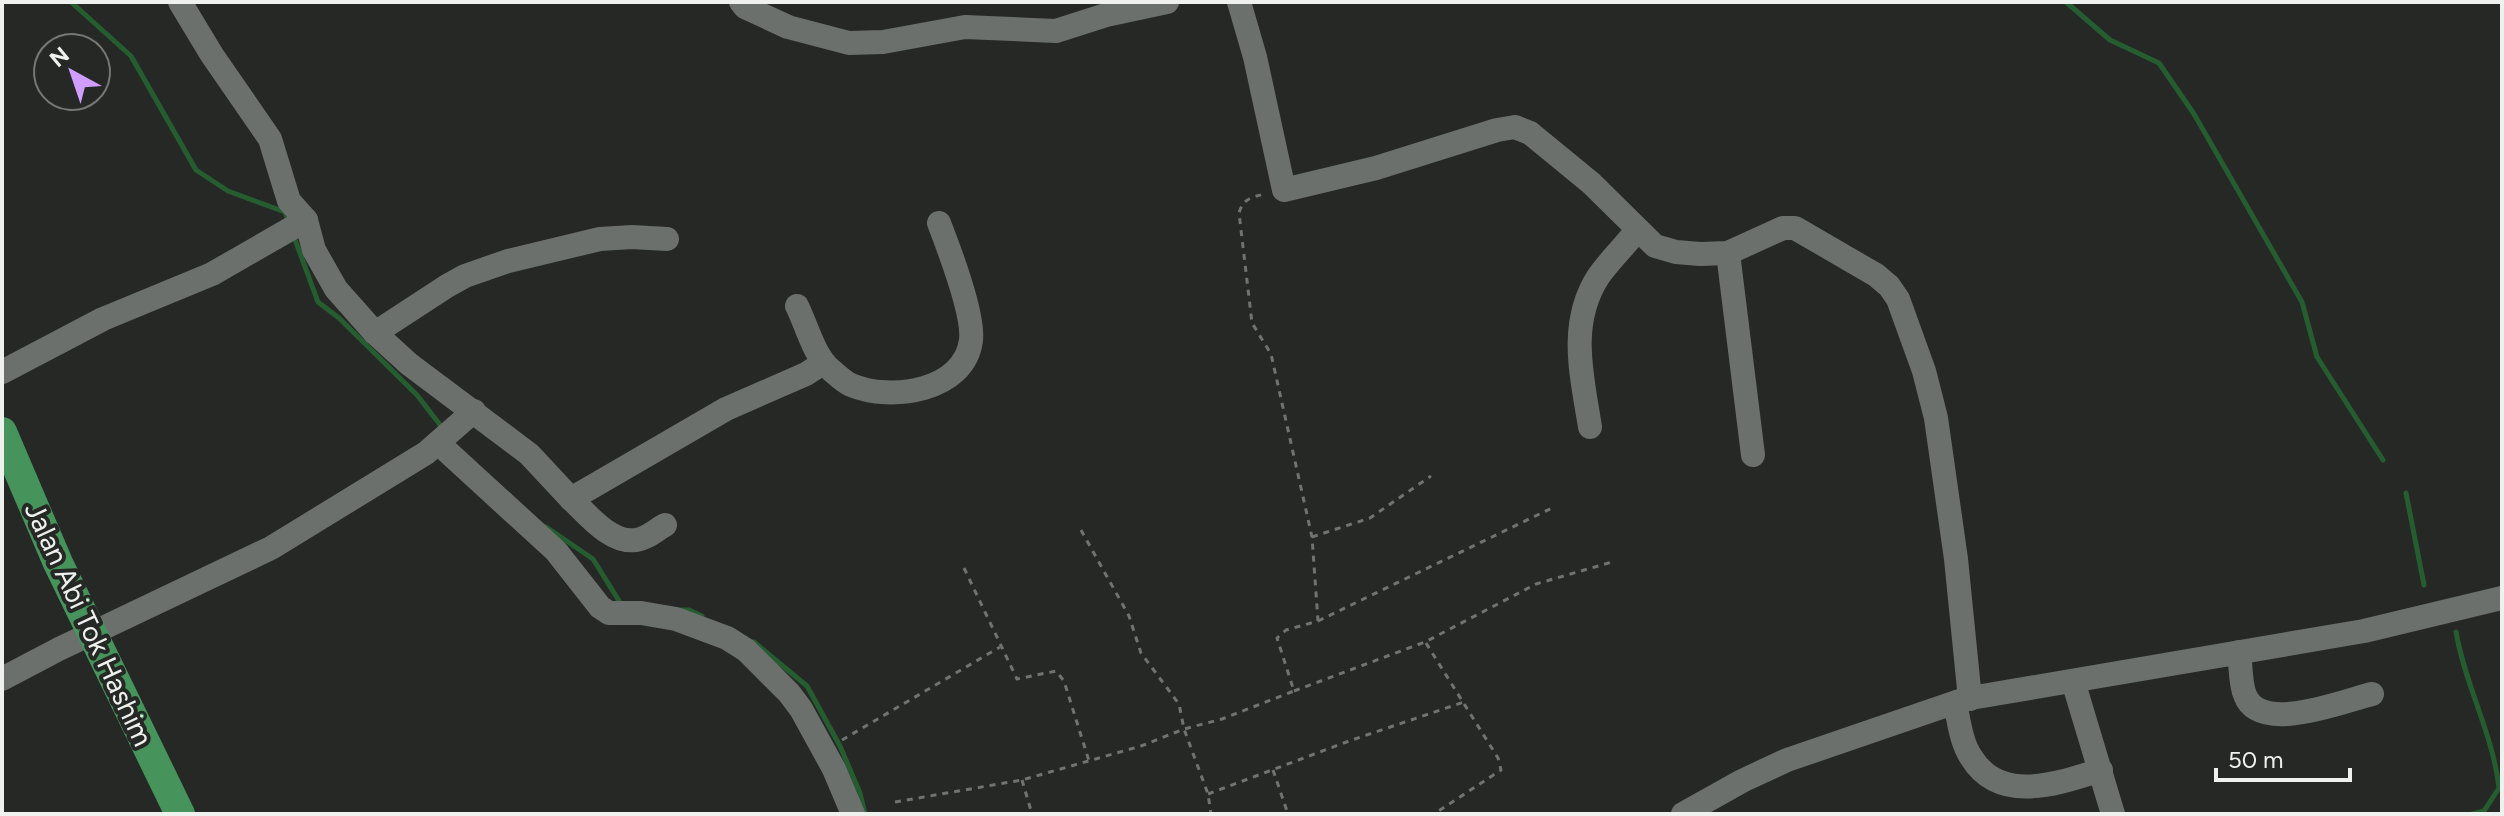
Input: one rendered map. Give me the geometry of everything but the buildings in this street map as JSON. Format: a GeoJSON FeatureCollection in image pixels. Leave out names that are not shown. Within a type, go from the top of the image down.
{"type":"FeatureCollection","features":[{"type":"Feature","properties":{"kind":"main road","name":"Jalan Abi Tok Hashim"},"geometry":{"type":"LineString","coordinates":[[2,432],[58,563],[180,814]]}},
{"type":"Feature","properties":{"kind":"street"},"geometry":{"type":"LineString","coordinates":[[180,2],[270,139],[294,227],[314,250],[328,278],[375,333],[471,414],[529,454],[592,520],[622,541],[639,540],[665,525]]}},
{"type":"Feature","properties":{"kind":"street"},"geometry":{"type":"LineString","coordinates":[[741,2],[745,7],[788,27],[849,43],[883,42],[965,27],[1056,31],[1106,15],[1167,2]]}},
{"type":"Feature","properties":{"kind":"street"},"geometry":{"type":"LineString","coordinates":[[1239,2],[1258,69],[1284,190],[1376,168],[1515,127],[1530,133],[1581,174],[1655,246],[1676,252],[1728,253],[1783,228],[1795,228],[1876,275],[1889,286],[1898,299],[1924,371],[1936,418],[1956,559],[1966,748],[1986,774],[2003,783],[2029,788],[2101,770]]}},
{"type":"Feature","properties":{"kind":"street"},"geometry":{"type":"LineString","coordinates":[[797,306],[823,363],[850,384],[892,393],[919,389],[954,374],[963,366],[972,337],[953,260],[939,223]]}},
{"type":"Feature","properties":{"kind":"street"},"geometry":{"type":"LineString","coordinates":[[2,372],[103,319],[212,274],[294,227]]}},
{"type":"Feature","properties":{"kind":"street"},"geometry":{"type":"LineString","coordinates":[[1590,427],[1578,348],[1583,306],[1598,276],[1637,230]]}},
{"type":"Feature","properties":{"kind":"street"},"geometry":{"type":"LineString","coordinates":[[375,333],[465,276],[508,261],[600,239],[667,239]]}},
{"type":"Feature","properties":{"kind":"street"},"geometry":{"type":"LineString","coordinates":[[1728,253],[1753,455]]}},
{"type":"Feature","properties":{"kind":"street"},"geometry":{"type":"LineString","coordinates":[[571,499],[726,409],[806,374],[823,363]]}},
{"type":"Feature","properties":{"kind":"street"},"geometry":{"type":"LineString","coordinates":[[2,679],[271,548],[373,487],[441,440],[471,414]]}},
{"type":"Feature","properties":{"kind":"street"},"geometry":{"type":"LineString","coordinates":[[441,440],[556,551],[600,607],[609,613],[641,613],[676,619],[727,638],[746,650],[801,709],[834,769],[853,814]]}},
{"type":"Feature","properties":{"kind":"street"},"geometry":{"type":"LineString","coordinates":[[1683,814],[1787,760],[1962,701],[2364,631],[2502,598]]}},
{"type":"Feature","properties":{"kind":"street"},"geometry":{"type":"LineString","coordinates":[[2239,652],[2245,698],[2261,712],[2285,716],[2372,694]]}},
{"type":"Feature","properties":{"kind":"street"},"geometry":{"type":"LineString","coordinates":[[2073,681],[2113,814]]}},
{"type":"Feature","properties":{"kind":"path"},"geometry":{"type":"LineString","coordinates":[[1284,190],[1251,197],[1242,204],[1239,213],[1252,323],[1271,354],[1312,537],[1318,621]]}},
{"type":"Feature","properties":{"kind":"path"},"geometry":{"type":"LineString","coordinates":[[1312,537],[1370,518],[1431,476]]}},
{"type":"Feature","properties":{"kind":"path"},"geometry":{"type":"LineString","coordinates":[[1294,691],[1277,638],[1286,630],[1318,621],[1554,507]]}},
{"type":"Feature","properties":{"kind":"path"},"geometry":{"type":"LineString","coordinates":[[1081,530],[1129,616],[1141,653],[1179,704],[1184,729],[1208,794],[1211,814]]}},
{"type":"Feature","properties":{"kind":"path"},"geometry":{"type":"LineString","coordinates":[[895,802],[1022,780],[1222,719],[1425,642],[1536,584],[1612,562]]}},
{"type":"Feature","properties":{"kind":"path"},"geometry":{"type":"LineString","coordinates":[[964,568],[1017,679],[1056,671],[1064,681],[1089,761]]}},
{"type":"Feature","properties":{"kind":"path"},"geometry":{"type":"LineString","coordinates":[[1425,642],[1498,758],[1501,770],[1434,814]]}},
{"type":"Feature","properties":{"kind":"path"},"geometry":{"type":"LineString","coordinates":[[845,738],[1000,647]]}},
{"type":"Feature","properties":{"kind":"path"},"geometry":{"type":"LineString","coordinates":[[1208,794],[1464,702]]}},
{"type":"Feature","properties":{"kind":"path"},"geometry":{"type":"LineString","coordinates":[[1273,770],[1288,814]]}},
{"type":"Feature","properties":{"kind":"path"},"geometry":{"type":"LineString","coordinates":[[1022,780],[1032,814]]}},
{"type":"Feature","properties":{"kind":"waterway"},"geometry":{"type":"LineString","coordinates":[[71,2],[131,56],[196,170],[228,191],[285,212],[289,223]]}},
{"type":"Feature","properties":{"kind":"waterway"},"geometry":{"type":"LineString","coordinates":[[2066,2],[2110,40],[2159,63],[2194,114],[2302,302],[2317,357],[2383,460]]}},
{"type":"Feature","properties":{"kind":"waterway"},"geometry":{"type":"LineString","coordinates":[[294,237],[318,302],[339,318],[417,395],[444,430]]}},
{"type":"Feature","properties":{"kind":"waterway"},"geometry":{"type":"LineString","coordinates":[[2406,493],[2424,585]]}},
{"type":"Feature","properties":{"kind":"waterway"},"geometry":{"type":"LineString","coordinates":[[546,527],[593,559],[621,604]]}},
{"type":"Feature","properties":{"kind":"waterway"},"geometry":{"type":"LineString","coordinates":[[681,610],[702,616]]}},
{"type":"Feature","properties":{"kind":"waterway"},"geometry":{"type":"LineString","coordinates":[[2456,632],[2491,748],[2499,788],[2484,811],[2472,814]]}},
{"type":"Feature","properties":{"kind":"waterway"},"geometry":{"type":"LineString","coordinates":[[754,642],[807,686],[840,746],[860,793],[865,814]]}}]}
